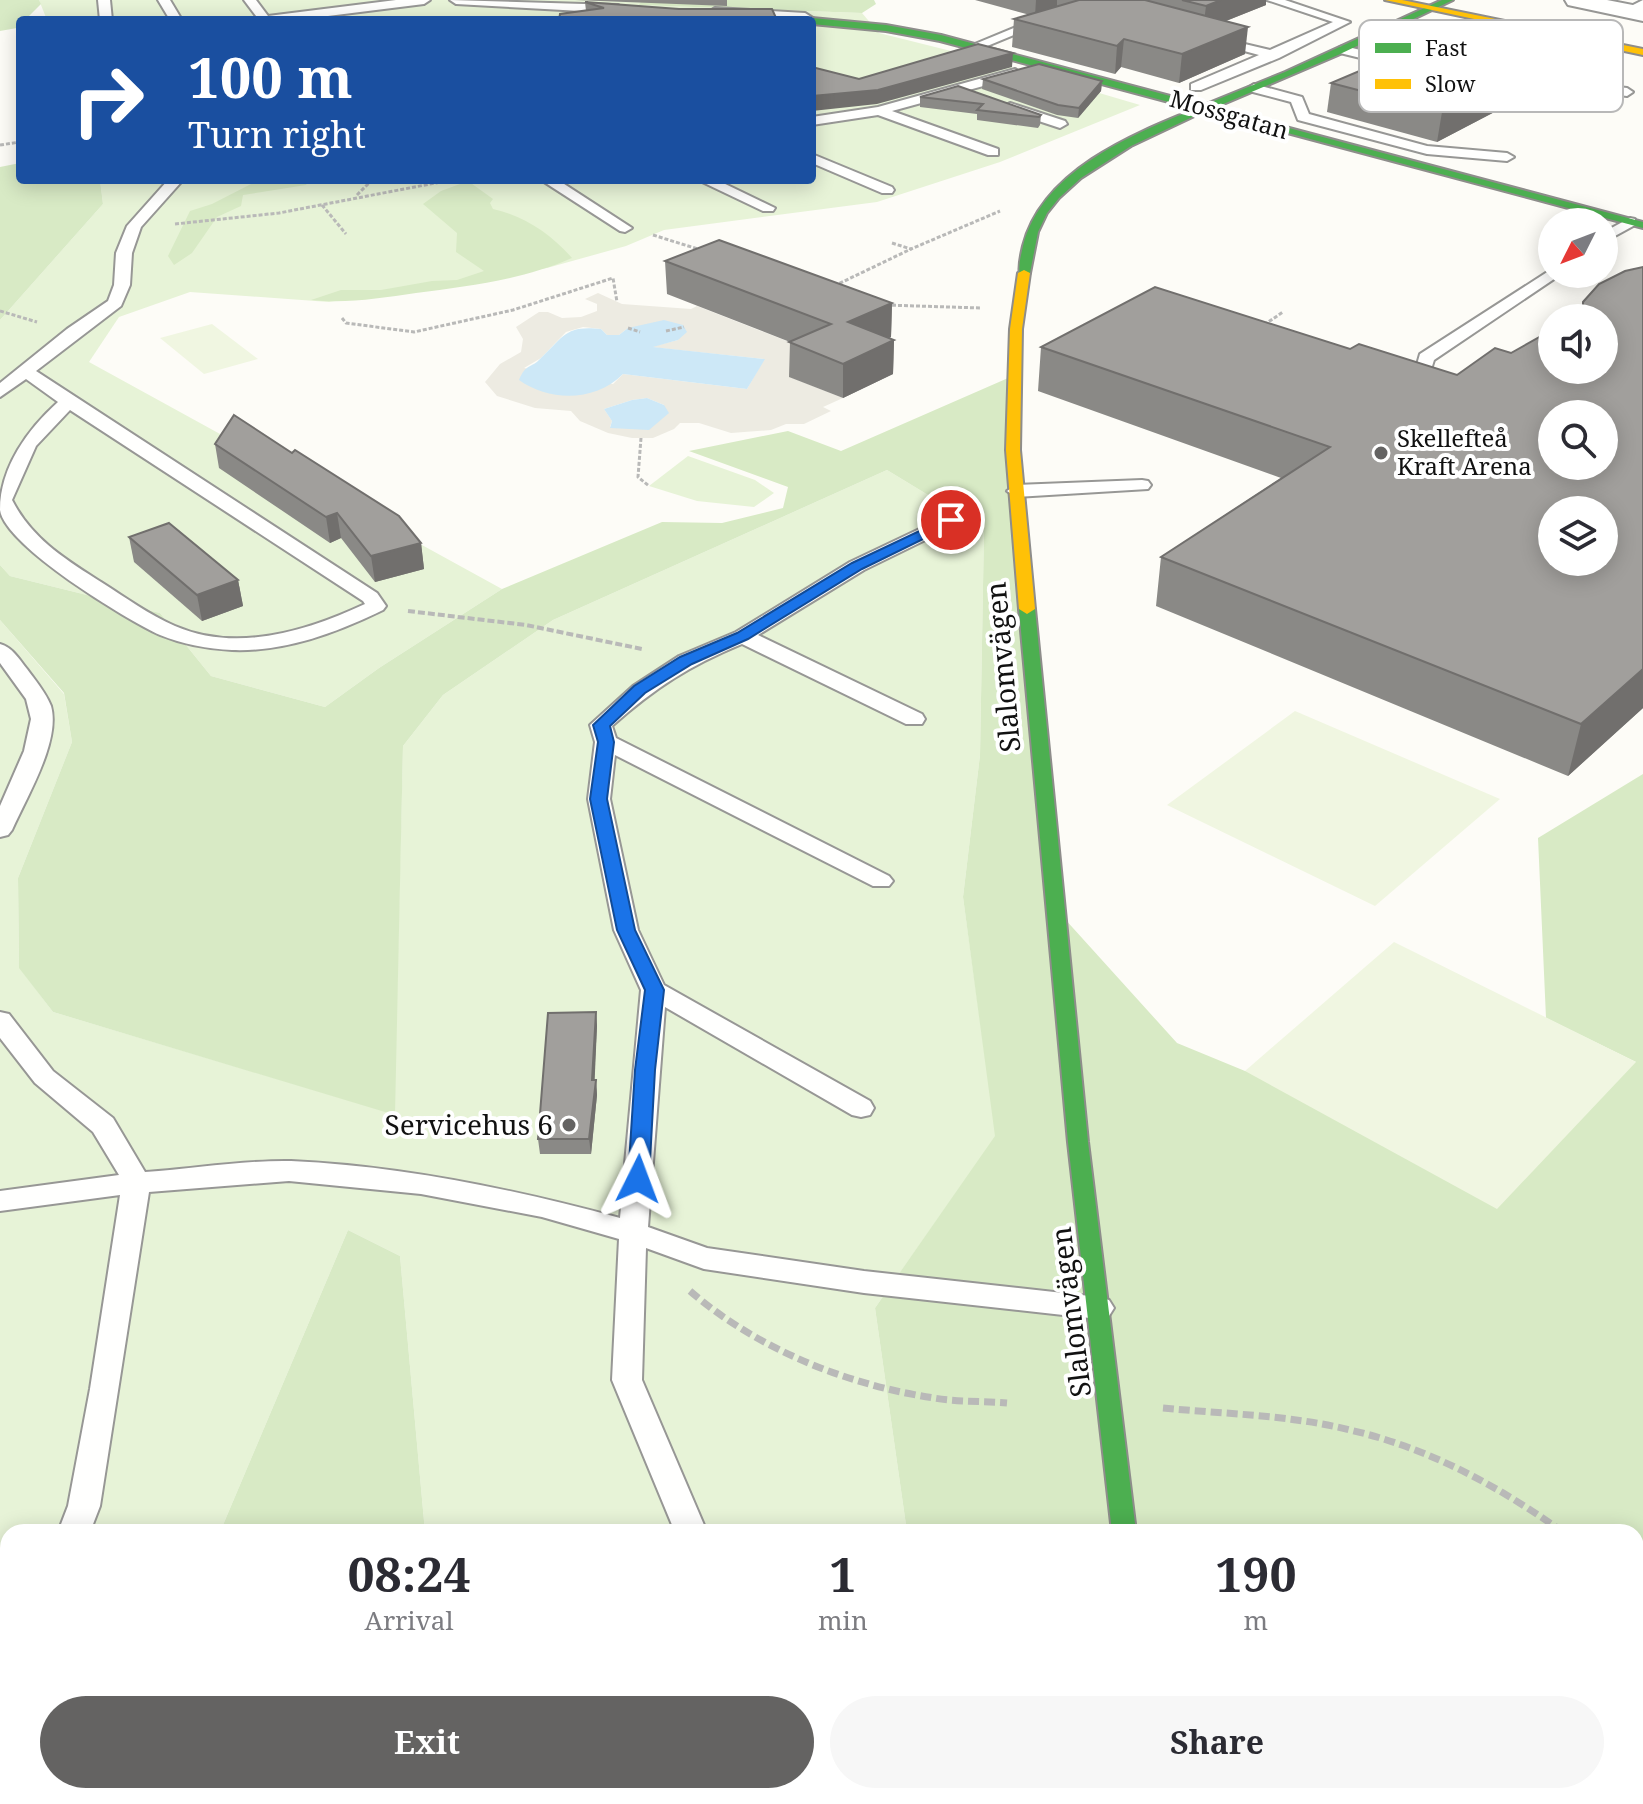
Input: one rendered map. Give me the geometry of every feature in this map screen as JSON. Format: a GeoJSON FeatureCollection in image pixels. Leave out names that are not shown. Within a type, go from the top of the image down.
{"type":"FeatureCollection","features":[{"type":"Feature","properties":{"kind":"main road"},"geometry":{"type":"LineString","coordinates":[[1389,0],[1485,20]]}},
{"type":"Feature","properties":{"kind":"main road","name":"Slalomvägen"},"geometry":{"type":"LineString","coordinates":[[1408,20],[1449,0]]}},
{"type":"Feature","properties":{"kind":"main road"},"geometry":{"type":"LineString","coordinates":[[1460,0],[1562,20]]}},
{"type":"Feature","properties":{"kind":"main road","name":"Mossgatan"},"geometry":{"type":"LineString","coordinates":[[816,21],[886,28],[976,46],[1636,224]]}},
{"type":"Feature","properties":{"kind":"main road"},"geometry":{"type":"LineString","coordinates":[[1623,32],[1643,36]]}},
{"type":"Feature","properties":{"kind":"main road","name":"Slalomvägen"},"geometry":{"type":"LineString","coordinates":[[1123,1524],[1054,907],[1016,491],[1013,435],[1019,310],[1028,242],[1036,221],[1055,196],[1109,154],[1143,135],[1359,43]]}},
{"type":"Feature","properties":{"kind":"main road"},"geometry":{"type":"LineString","coordinates":[[1623,48],[1643,52]]}},
{"type":"Feature","properties":{"kind":"street"},"geometry":{"type":"LineString","coordinates":[[1576,0],[1640,8]]}},
{"type":"Feature","properties":{"kind":"street"},"geometry":{"type":"LineString","coordinates":[[690,14],[722,16]]}},
{"type":"Feature","properties":{"kind":"lane"},"geometry":{"type":"LineString","coordinates":[[250,0],[263,16]]}},
{"type":"Feature","properties":{"kind":"lane"},"geometry":{"type":"LineString","coordinates":[[298,16],[424,0]]}},
{"type":"Feature","properties":{"kind":"lane"},"geometry":{"type":"LineString","coordinates":[[456,0],[626,7]]}},
{"type":"Feature","properties":{"kind":"lane"},"geometry":{"type":"LineString","coordinates":[[1196,87],[1344,22],[1273,0]]}},
{"type":"Feature","properties":{"kind":"lane"},"geometry":{"type":"LineString","coordinates":[[976,46],[1089,4]]}},
{"type":"Feature","properties":{"kind":"lane"},"geometry":{"type":"LineString","coordinates":[[1198,35],[1311,64]]}},
{"type":"Feature","properties":{"kind":"lane"},"geometry":{"type":"LineString","coordinates":[[1344,50],[1359,54]]}},
{"type":"Feature","properties":{"kind":"lane"},"geometry":{"type":"LineString","coordinates":[[816,120],[879,111],[1048,64]]}},
{"type":"Feature","properties":{"kind":"lane"},"geometry":{"type":"LineString","coordinates":[[1254,88],[1297,100],[1303,117],[1341,129],[1427,150],[1507,157]]}},
{"type":"Feature","properties":{"kind":"lane"},"geometry":{"type":"LineString","coordinates":[[959,89],[988,99]]}},
{"type":"Feature","properties":{"kind":"lane"},"geometry":{"type":"LineString","coordinates":[[1623,92],[1627,92]]}},
{"type":"Feature","properties":{"kind":"lane"},"geometry":{"type":"LineString","coordinates":[[1002,104],[1060,124]]}},
{"type":"Feature","properties":{"kind":"lane"},"geometry":{"type":"LineString","coordinates":[[879,111],[993,152]]}},
{"type":"Feature","properties":{"kind":"lane"},"geometry":{"type":"LineString","coordinates":[[816,160],[887,190]]}},
{"type":"Feature","properties":{"kind":"lane"},"geometry":{"type":"LineString","coordinates":[[0,392],[115,303],[122,285],[124,253],[134,226],[172,184]]}},
{"type":"Feature","properties":{"kind":"lane"},"geometry":{"type":"LineString","coordinates":[[554,184],[625,228]]}},
{"type":"Feature","properties":{"kind":"lane"},"geometry":{"type":"LineString","coordinates":[[714,184],[768,208]]}},
{"type":"Feature","properties":{"kind":"lane"},"geometry":{"type":"LineString","coordinates":[[1422,375],[1426,358],[1538,283]]}},
{"type":"Feature","properties":{"kind":"lane"},"geometry":{"type":"LineString","coordinates":[[25,371],[370,597],[376,606],[328,627],[271,643],[224,643],[177,635],[47,556],[12,522],[3,500],[16,460],[50,418],[69,402]]}},
{"type":"Feature","properties":{"kind":"lane"},"geometry":{"type":"LineString","coordinates":[[1016,491],[1142,485]]}},
{"type":"Feature","properties":{"kind":"lane"},"geometry":{"type":"LineString","coordinates":[[688,1524],[627,1380],[628,1305],[654,990],[626,930],[599,799],[606,742],[601,725],[640,690],[686,660],[743,636],[857,566],[951,520]]}},
{"type":"Feature","properties":{"kind":"lane"},"geometry":{"type":"LineString","coordinates":[[743,636],[914,719]]}},
{"type":"Feature","properties":{"kind":"lane"},"geometry":{"type":"LineString","coordinates":[[0,650],[20,673],[41,709],[39,743],[0,830]]}},
{"type":"Feature","properties":{"kind":"lane"},"geometry":{"type":"LineString","coordinates":[[606,742],[881,881]]}},
{"type":"Feature","properties":{"kind":"lane"},"geometry":{"type":"LineString","coordinates":[[654,990],[861,1108]]}},
{"type":"Feature","properties":{"kind":"lane"},"geometry":{"type":"LineString","coordinates":[[0,1020],[44,1077],[103,1125],[126,1159],[136,1183],[105,1389],[84,1506],[77,1524]]}},
{"type":"Feature","properties":{"kind":"lane"},"geometry":{"type":"LineString","coordinates":[[0,1201],[136,1183],[303,1172],[421,1184],[542,1207],[635,1233],[704,1258],[864,1282],[1099,1308]]}},
{"type":"Feature","properties":{"kind":"path"},"geometry":{"type":"LineString","coordinates":[[352,198],[368,184]]}},
{"type":"Feature","properties":{"kind":"path"},"geometry":{"type":"LineString","coordinates":[[134,226],[222,221],[429,184]]}},
{"type":"Feature","properties":{"kind":"path"},"geometry":{"type":"LineString","coordinates":[[322,205],[346,234]]}},
{"type":"Feature","properties":{"kind":"path"},"geometry":{"type":"LineString","coordinates":[[669,240],[712,253]]}},
{"type":"Feature","properties":{"kind":"path"},"geometry":{"type":"LineString","coordinates":[[846,291],[832,287],[911,249]]}},
{"type":"Feature","properties":{"kind":"path"},"geometry":{"type":"LineString","coordinates":[[342,318],[346,323],[414,332],[513,310],[605,278],[613,278],[617,302]]}},
{"type":"Feature","properties":{"kind":"path"},"geometry":{"type":"LineString","coordinates":[[886,305],[1019,310]]}},
{"type":"Feature","properties":{"kind":"path"},"geometry":{"type":"LineString","coordinates":[[1262,327],[1283,312]]}},
{"type":"Feature","properties":{"kind":"path"},"geometry":{"type":"LineString","coordinates":[[666,331],[684,327]]}},
{"type":"Feature","properties":{"kind":"path"},"geometry":{"type":"LineString","coordinates":[[628,328],[640,332]]}},
{"type":"Feature","properties":{"kind":"path"},"geometry":{"type":"LineString","coordinates":[[641,438],[638,477],[649,486]]}},
{"type":"Feature","properties":{"kind":"path"},"geometry":{"type":"LineString","coordinates":[[376,606],[481,617],[593,636],[686,660]]}},
{"type":"Feature","properties":{"kind":"path"},"geometry":{"type":"LineString","coordinates":[[753,1337],[839,1374],[928,1398],[1007,1403]]}},
{"type":"Feature","properties":{"kind":"path"},"geometry":{"type":"LineString","coordinates":[[1155,1408],[1316,1423],[1368,1434],[1429,1455],[1480,1479],[1550,1524]]}},
{"type":"Feature","properties":{"kind":"green space"},"geometry":{"type":"Polygon","coordinates":[[[0,0],[39,0],[41,4],[29,16],[16,16],[16,28],[0,31],[0,0]]]}},
{"type":"Feature","properties":{"kind":"green space"},"geometry":{"type":"Polygon","coordinates":[[[39,0],[642,0],[640,5],[862,13],[879,33],[987,60],[1140,105],[1000,162],[877,202],[664,230],[626,246],[547,268],[329,302],[190,292],[119,317],[89,362],[502,589],[379,668],[325,707],[211,676],[160,613],[10,576],[0,565],[0,320],[103,204],[100,184],[816,184],[816,16],[45,16],[39,0]]]}},
{"type":"Feature","properties":{"kind":"green space"},"geometry":{"type":"Polygon","coordinates":[[[642,0],[874,0],[876,4],[862,13],[639,5],[642,0]]]}},
{"type":"Feature","properties":{"kind":"green space"},"geometry":{"type":"Polygon","coordinates":[[[16,164],[16,184],[100,184],[103,204],[0,320],[0,167],[16,164]]]}},
{"type":"Feature","properties":{"kind":"green space"},"geometry":{"type":"Polygon","coordinates":[[[251,184],[307,184],[243,195],[241,206],[217,217],[192,253],[174,265],[168,256],[190,211],[212,204],[251,184]]]}},
{"type":"Feature","properties":{"kind":"green space"},"geometry":{"type":"Polygon","coordinates":[[[460,184],[472,184],[493,199],[490,203],[493,209],[536,227],[572,258],[534,272],[475,285],[364,300],[311,300],[341,290],[381,290],[457,280],[484,271],[456,252],[457,233],[423,204],[441,191],[460,184]]]}},
{"type":"Feature","properties":{"kind":"green space"},"geometry":{"type":"Polygon","coordinates":[[[212,324],[258,359],[204,374],[160,338],[212,324]]]}},
{"type":"Feature","properties":{"kind":"green space"},"geometry":{"type":"Polygon","coordinates":[[[1015,375],[1054,907],[1177,1043],[1245,1071],[1636,1062],[1546,1018],[1538,838],[1643,774],[1643,1524],[906,1524],[875,1308],[995,1136],[963,897],[980,755],[984,529],[887,470],[553,620],[443,695],[403,746],[395,1115],[53,1012],[19,968],[18,878],[72,742],[64,693],[0,620],[0,565],[10,576],[160,613],[211,676],[325,707],[379,668],[502,589],[662,522],[722,523],[783,508],[788,487],[689,451],[788,431],[841,451],[1015,375]]]}},
{"type":"Feature","properties":{"kind":"green space"},"geometry":{"type":"Polygon","coordinates":[[[688,456],[755,480],[774,493],[754,507],[697,501],[649,486],[688,456]]]}},
{"type":"Feature","properties":{"kind":"green space"},"geometry":{"type":"Polygon","coordinates":[[[887,470],[984,529],[980,755],[963,897],[996,1136],[875,1308],[906,1524],[424,1524],[400,1256],[348,1230],[223,1524],[0,1524],[0,620],[64,694],[72,742],[18,878],[19,967],[53,1012],[394,1114],[403,746],[443,695],[553,620],[887,470]]]}},
{"type":"Feature","properties":{"kind":"green space"},"geometry":{"type":"Polygon","coordinates":[[[1295,711],[1500,799],[1375,906],[1167,805],[1295,711]]]}},
{"type":"Feature","properties":{"kind":"green space"},"geometry":{"type":"Polygon","coordinates":[[[1394,942],[1636,1062],[1497,1209],[1245,1071],[1394,942]]]}},
{"type":"Feature","properties":{"kind":"green space"},"geometry":{"type":"Polygon","coordinates":[[[348,1230],[400,1256],[424,1524],[223,1524],[348,1230]]]}},
{"type":"Feature","properties":{"kind":"shaded area"},"geometry":{"type":"Polygon","coordinates":[[[598,293],[622,304],[691,309],[697,306],[797,345],[790,377],[843,398],[823,407],[831,411],[804,424],[731,433],[699,423],[680,423],[653,438],[632,438],[608,433],[580,421],[571,411],[535,408],[497,396],[485,382],[500,364],[521,352],[523,339],[516,327],[539,312],[562,318],[581,317],[597,311],[597,304],[585,299],[598,293]],[[683,325],[628,328],[619,335],[607,335],[601,329],[583,327],[566,332],[541,358],[524,368],[613,384],[623,374],[747,389],[764,359],[650,347],[678,340],[683,325]],[[647,398],[604,409],[612,421],[610,427],[664,405],[647,398]]]}},
{"type":"Feature","properties":{"kind":"water"},"geometry":{"type":"Polygon","coordinates":[[[664,320],[683,325],[687,332],[678,340],[653,347],[765,359],[747,389],[623,374],[599,390],[572,396],[544,392],[519,380],[526,368],[573,331],[601,329],[607,335],[619,335],[628,328],[664,320]]]}},
{"type":"Feature","properties":{"kind":"water"},"geometry":{"type":"Polygon","coordinates":[[[647,398],[664,405],[669,413],[649,430],[610,428],[612,421],[604,409],[647,398]]]}},
{"type":"Feature","properties":{"kind":"building"},"geometry":{"type":"Polygon","coordinates":[[[1079,0],[1145,0],[1248,27],[1182,54],[1124,39],[1117,46],[1014,19],[1079,0]]]}},
{"type":"Feature","properties":{"kind":"building"},"geometry":{"type":"Polygon","coordinates":[[[1182,0],[1221,0],[1206,6],[1182,0]]]}},
{"type":"Feature","properties":{"kind":"building"},"geometry":{"type":"Polygon","coordinates":[[[585,2],[679,9],[772,9],[775,16],[560,16],[604,8],[585,2]]]}},
{"type":"Feature","properties":{"kind":"building"},"geometry":{"type":"Polygon","coordinates":[[[978,44],[1013,53],[878,90],[816,96],[816,68],[859,79],[978,44]]]}},
{"type":"Feature","properties":{"kind":"building"},"geometry":{"type":"Polygon","coordinates":[[[1039,64],[1102,81],[1079,108],[1058,105],[983,79],[1039,64]]]}},
{"type":"Feature","properties":{"kind":"building"},"geometry":{"type":"Polygon","coordinates":[[[1359,71],[1359,90],[1331,83],[1359,71]]]}},
{"type":"Feature","properties":{"kind":"building"},"geometry":{"type":"Polygon","coordinates":[[[958,86],[1041,115],[977,110],[983,104],[920,97],[958,86]]]}},
{"type":"Feature","properties":{"kind":"building"},"geometry":{"type":"Polygon","coordinates":[[[719,240],[892,303],[848,322],[894,340],[843,364],[789,342],[831,324],[665,261],[719,240]]]}},
{"type":"Feature","properties":{"kind":"building"},"geometry":{"type":"Polygon","coordinates":[[[1643,267],[1643,669],[1581,724],[1161,557],[1330,447],[1041,347],[1155,287],[1350,349],[1359,344],[1457,375],[1495,348],[1511,353],[1538,338],[1538,384],[1618,384],[1618,304],[1583,302],[1595,288],[1618,288],[1618,274],[1643,267]]]}},
{"type":"Feature","properties":{"kind":"building"},"geometry":{"type":"Polygon","coordinates":[[[234,415],[399,516],[421,543],[371,556],[337,513],[326,517],[215,444],[234,415]]]}},
{"type":"Feature","properties":{"kind":"building"},"geometry":{"type":"Polygon","coordinates":[[[169,523],[238,580],[197,595],[129,537],[169,523]]]}},
{"type":"Feature","properties":{"kind":"building"},"geometry":{"type":"Polygon","coordinates":[[[596,1012],[592,1080],[596,1080],[589,1139],[538,1139],[548,1013],[596,1012]]]}},
{"type":"Feature","properties":{"kind":"traffic: fast"},"geometry":{"type":"LineString","coordinates":[[1406,20],[1449,0]]}},
{"type":"Feature","properties":{"kind":"traffic: fast"},"geometry":{"type":"LineString","coordinates":[[816,21],[886,28],[941,38],[1643,225]]}},
{"type":"Feature","properties":{"kind":"traffic: fast"},"geometry":{"type":"LineString","coordinates":[[1024,273],[1030,242],[1041,213],[1077,176],[1154,130],[1359,42]]}},
{"type":"Feature","properties":{"kind":"traffic: fast"},"geometry":{"type":"LineString","coordinates":[[1027,609],[1078,1142],[1123,1524]]}},
{"type":"Feature","properties":{"kind":"traffic: slow"},"geometry":{"type":"LineString","coordinates":[[1389,0],[1487,20]]}},
{"type":"Feature","properties":{"kind":"traffic: slow"},"geometry":{"type":"LineString","coordinates":[[1623,48],[1643,52]]}},
{"type":"Feature","properties":{"kind":"traffic: slow"},"geometry":{"type":"LineString","coordinates":[[1024,273],[1016,329],[1013,450],[1027,609]]}},
{"type":"Feature","properties":{"kind":"place","name":"Skellefteå Kraft Arena"},"geometry":{"type":"Point","coordinates":[1381,453]}},
{"type":"Feature","properties":{"kind":"place","name":"Servicehus 6"},"geometry":{"type":"Point","coordinates":[569,1125]}},
{"type":"Feature","properties":{"kind":"route"},"geometry":{"type":"LineString","coordinates":[[638,1179],[654,990],[626,930],[599,799],[606,742],[601,725],[640,690],[686,660],[743,636],[857,566],[951,520]]}}]}
